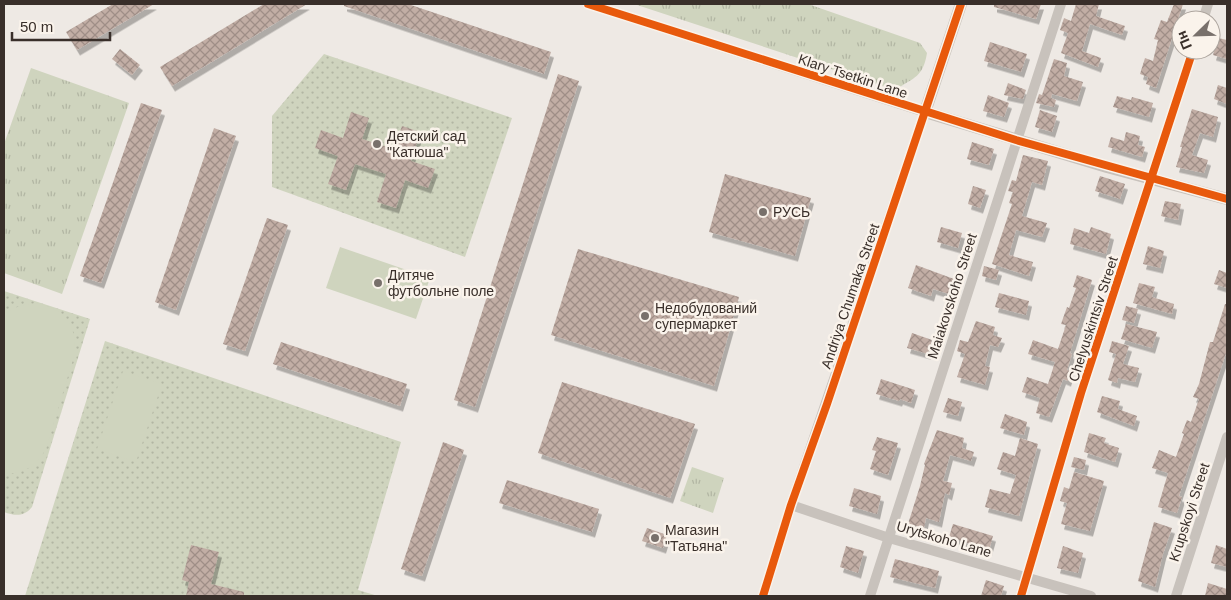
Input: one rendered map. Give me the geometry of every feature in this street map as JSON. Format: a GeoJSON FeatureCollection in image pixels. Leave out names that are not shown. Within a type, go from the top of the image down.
{"type":"FeatureCollection","features":[{"type":"Feature","properties":{"kind":"street","name":"Klary Tsetkin Lane"},"geometry":{"type":"LineString","coordinates":[[588,4],[1016,140],[1227,199]]}},
{"type":"Feature","properties":{"kind":"street","name":"Andriya Chumaka Street"},"geometry":{"type":"LineString","coordinates":[[763,596],[791,505],[827,404],[961,4]]}},
{"type":"Feature","properties":{"kind":"street","name":"Maiakovskoho Street"},"geometry":{"type":"LineString","coordinates":[[870,596],[1061,4]]}},
{"type":"Feature","properties":{"kind":"street","name":"Chelyuskintsiv Street"},"geometry":{"type":"LineString","coordinates":[[1021,596],[1081,393],[1190,60]]}},
{"type":"Feature","properties":{"kind":"street","name":"Krupskoyi Street"},"geometry":{"type":"LineString","coordinates":[[1176,596],[1227,436]]}},
{"type":"Feature","properties":{"kind":"street","name":"Urytskoho Lane"},"geometry":{"type":"LineString","coordinates":[[791,505],[889,538],[1091,596]]}},
{"type":"Feature","properties":{"kind":"green space"},"geometry":{"type":"Polygon","coordinates":[[[634,4],[808,4],[920,43],[927,53],[923,67],[917,76],[895,90],[634,4]]]}},
{"type":"Feature","properties":{"kind":"green space"},"geometry":{"type":"Polygon","coordinates":[[[324,54],[512,118],[465,257],[272,187],[272,116],[324,54]]]}},
{"type":"Feature","properties":{"kind":"green space"},"geometry":{"type":"Polygon","coordinates":[[[31,68],[129,103],[62,294],[4,273],[4,144],[31,68]]]}},
{"type":"Feature","properties":{"kind":"green space","name":"Дитяче футбольне поле"},"geometry":{"type":"Polygon","coordinates":[[[340,247],[430,278],[416,319],[326,288],[340,247]]]}},
{"type":"Feature","properties":{"kind":"green space"},"geometry":{"type":"Polygon","coordinates":[[[4,291],[90,319],[32,507],[26,513],[19,515],[4,512],[4,291]]]}},
{"type":"Feature","properties":{"kind":"green space"},"geometry":{"type":"Polygon","coordinates":[[[39,303],[63,315],[67,320],[74,334],[75,353],[46,449],[29,468],[4,474],[4,315],[20,306],[39,303]]]}},
{"type":"Feature","properties":{"kind":"green space"},"geometry":{"type":"Polygon","coordinates":[[[105,341],[401,442],[358,590],[378,596],[25,596],[105,341]]]}},
{"type":"Feature","properties":{"kind":"green space"},"geometry":{"type":"Polygon","coordinates":[[[123,371],[162,384],[136,462],[97,449],[123,371]]]}},
{"type":"Feature","properties":{"kind":"green space"},"geometry":{"type":"Polygon","coordinates":[[[692,467],[724,478],[713,513],[680,501],[692,467]]]}},
{"type":"Feature","properties":{"kind":"building"},"geometry":{"type":"Polygon","coordinates":[[[113,4],[154,4],[77,50],[66,32],[113,4]]]}},
{"type":"Feature","properties":{"kind":"building"},"geometry":{"type":"Polygon","coordinates":[[[264,4],[307,4],[172,86],[160,67],[264,4]]]}},
{"type":"Feature","properties":{"kind":"building"},"geometry":{"type":"Polygon","coordinates":[[[344,4],[408,4],[551,52],[544,74],[344,6],[344,4]]]}},
{"type":"Feature","properties":{"kind":"building"},"geometry":{"type":"Polygon","coordinates":[[[994,4],[1041,4],[1036,19],[994,7],[994,4]]]}},
{"type":"Feature","properties":{"kind":"building"},"geometry":{"type":"Polygon","coordinates":[[[1076,4],[1099,4],[1096,16],[1125,26],[1122,35],[1090,24],[1082,51],[1101,58],[1098,67],[1061,53],[1068,33],[1060,30],[1064,18],[1071,21],[1076,4]]]}},
{"type":"Feature","properties":{"kind":"building"},"geometry":{"type":"Polygon","coordinates":[[[1174,4],[1183,4],[1181,10],[1172,10],[1174,4]]]}},
{"type":"Feature","properties":{"kind":"building"},"geometry":{"type":"Polygon","coordinates":[[[1171,12],[1171,41],[1156,88],[1146,84],[1148,77],[1140,74],[1145,58],[1153,61],[1158,40],[1154,39],[1161,20],[1167,22],[1171,12]]]}},
{"type":"Feature","properties":{"kind":"building"},"geometry":{"type":"Polygon","coordinates":[[[1221,39],[1227,40],[1227,59],[1221,57],[1221,39]]]}},
{"type":"Feature","properties":{"kind":"building"},"geometry":{"type":"Polygon","coordinates":[[[990,42],[1027,54],[1021,72],[984,61],[990,42]]]}},
{"type":"Feature","properties":{"kind":"building"},"geometry":{"type":"Polygon","coordinates":[[[120,49],[140,65],[132,75],[112,59],[120,49]]]}},
{"type":"Feature","properties":{"kind":"building"},"geometry":{"type":"Polygon","coordinates":[[[1054,59],[1067,63],[1064,76],[1083,82],[1077,101],[1052,94],[1051,98],[1056,100],[1054,107],[1036,103],[1039,94],[1042,95],[1054,59]]]}},
{"type":"Feature","properties":{"kind":"building"},"geometry":{"type":"Polygon","coordinates":[[[558,74],[579,81],[475,407],[454,400],[558,74]]]}},
{"type":"Feature","properties":{"kind":"building"},"geometry":{"type":"Polygon","coordinates":[[[1008,83],[1026,90],[1023,99],[1004,95],[1008,83]]]}},
{"type":"Feature","properties":{"kind":"building"},"geometry":{"type":"Polygon","coordinates":[[[1218,85],[1227,88],[1227,104],[1214,99],[1218,85]]]}},
{"type":"Feature","properties":{"kind":"building"},"geometry":{"type":"Polygon","coordinates":[[[988,95],[1009,103],[1004,117],[983,111],[988,95]]]}},
{"type":"Feature","properties":{"kind":"building"},"geometry":{"type":"Polygon","coordinates":[[[1117,96],[1131,100],[1132,97],[1153,103],[1149,117],[1113,107],[1117,96]]]}},
{"type":"Feature","properties":{"kind":"building"},"geometry":{"type":"Polygon","coordinates":[[[141,103],[162,110],[101,283],[80,276],[141,103]]]}},
{"type":"Feature","properties":{"kind":"building"},"geometry":{"type":"Polygon","coordinates":[[[1192,109],[1218,117],[1213,137],[1200,133],[1192,155],[1208,160],[1204,173],[1176,167],[1192,109]]]}},
{"type":"Feature","properties":{"kind":"building"},"geometry":{"type":"Polygon","coordinates":[[[1040,110],[1057,116],[1052,132],[1035,127],[1040,110]]]}},
{"type":"Feature","properties":{"kind":"building"},"geometry":{"type":"Polygon","coordinates":[[[351,112],[369,118],[362,139],[394,149],[402,126],[420,132],[411,161],[435,169],[428,188],[405,180],[396,208],[377,202],[386,174],[355,164],[346,190],[328,184],[338,156],[315,148],[321,130],[343,138],[351,112]]]}},
{"type":"Feature","properties":{"kind":"building"},"geometry":{"type":"Polygon","coordinates":[[[214,128],[236,136],[176,310],[155,302],[214,128]]]}},
{"type":"Feature","properties":{"kind":"building"},"geometry":{"type":"Polygon","coordinates":[[[1126,132],[1140,136],[1138,145],[1145,147],[1142,157],[1108,147],[1111,137],[1124,141],[1126,132]]]}},
{"type":"Feature","properties":{"kind":"building"},"geometry":{"type":"Polygon","coordinates":[[[972,142],[994,149],[989,165],[967,159],[972,142]]]}},
{"type":"Feature","properties":{"kind":"building"},"geometry":{"type":"Polygon","coordinates":[[[1023,155],[1048,161],[1042,185],[1032,182],[1022,216],[1047,223],[1042,237],[1016,230],[1009,255],[1033,262],[1029,276],[992,264],[1012,204],[1009,203],[1013,192],[1008,191],[1012,180],[1016,181],[1023,155]]]}},
{"type":"Feature","properties":{"kind":"building"},"geometry":{"type":"Polygon","coordinates":[[[725,174],[811,198],[795,256],[709,232],[725,174]]]}},
{"type":"Feature","properties":{"kind":"building"},"geometry":{"type":"Polygon","coordinates":[[[1100,176],[1125,184],[1120,199],[1095,191],[1100,176]]]}},
{"type":"Feature","properties":{"kind":"building"},"geometry":{"type":"Polygon","coordinates":[[[973,186],[986,190],[980,208],[968,204],[973,186]]]}},
{"type":"Feature","properties":{"kind":"building"},"geometry":{"type":"Polygon","coordinates":[[[1165,201],[1181,204],[1178,220],[1161,216],[1165,201]]]}},
{"type":"Feature","properties":{"kind":"building"},"geometry":{"type":"Polygon","coordinates":[[[267,218],[288,225],[245,351],[223,344],[267,218]]]}},
{"type":"Feature","properties":{"kind":"building"},"geometry":{"type":"Polygon","coordinates":[[[941,227],[962,233],[958,248],[937,242],[941,227]]]}},
{"type":"Feature","properties":{"kind":"building"},"geometry":{"type":"Polygon","coordinates":[[[1091,227],[1111,234],[1106,254],[1070,244],[1074,228],[1089,233],[1091,227]]]}},
{"type":"Feature","properties":{"kind":"building"},"geometry":{"type":"Polygon","coordinates":[[[1148,246],[1164,251],[1160,268],[1143,264],[1148,246]]]}},
{"type":"Feature","properties":{"kind":"building","name":"Недобудований супермаркет"},"geometry":{"type":"Polygon","coordinates":[[[578,249],[739,297],[714,386],[551,335],[578,249]]]}},
{"type":"Feature","properties":{"kind":"building"},"geometry":{"type":"Polygon","coordinates":[[[916,265],[954,279],[949,294],[933,289],[931,296],[908,288],[916,265]]]}},
{"type":"Feature","properties":{"kind":"building"},"geometry":{"type":"Polygon","coordinates":[[[984,266],[999,270],[996,280],[982,276],[984,266]]]}},
{"type":"Feature","properties":{"kind":"building"},"geometry":{"type":"Polygon","coordinates":[[[1219,270],[1227,273],[1227,288],[1214,284],[1219,270]]]}},
{"type":"Feature","properties":{"kind":"building"},"geometry":{"type":"Polygon","coordinates":[[[1077,275],[1092,280],[1070,353],[1072,354],[1067,370],[1071,371],[1068,381],[1063,379],[1049,417],[1036,413],[1040,398],[1022,392],[1027,377],[1048,384],[1055,362],[1028,354],[1033,340],[1058,349],[1066,325],[1061,324],[1076,288],[1073,287],[1077,275]]]}},
{"type":"Feature","properties":{"kind":"building"},"geometry":{"type":"Polygon","coordinates":[[[1139,283],[1155,287],[1152,297],[1174,304],[1172,314],[1133,303],[1139,283]]]}},
{"type":"Feature","properties":{"kind":"building"},"geometry":{"type":"Polygon","coordinates":[[[999,293],[1029,301],[1026,315],[995,307],[999,293]]]}},
{"type":"Feature","properties":{"kind":"building"},"geometry":{"type":"Polygon","coordinates":[[[1225,304],[1227,304],[1227,350],[1179,496],[1182,497],[1177,513],[1158,507],[1168,473],[1152,468],[1159,450],[1176,457],[1187,420],[1191,422],[1199,399],[1193,397],[1199,384],[1210,342],[1213,342],[1225,304]]]}},
{"type":"Feature","properties":{"kind":"building"},"geometry":{"type":"Polygon","coordinates":[[[1126,306],[1138,309],[1134,323],[1122,320],[1126,306]]]}},
{"type":"Feature","properties":{"kind":"building"},"geometry":{"type":"Polygon","coordinates":[[[976,321],[995,327],[993,335],[1002,338],[998,347],[990,345],[985,366],[990,367],[985,385],[957,377],[965,354],[957,351],[960,340],[968,342],[976,321]]]}},
{"type":"Feature","properties":{"kind":"building"},"geometry":{"type":"Polygon","coordinates":[[[1126,324],[1157,332],[1152,348],[1121,339],[1126,324]]]}},
{"type":"Feature","properties":{"kind":"building"},"geometry":{"type":"Polygon","coordinates":[[[912,333],[932,340],[928,354],[907,348],[912,333]]]}},
{"type":"Feature","properties":{"kind":"building"},"geometry":{"type":"Polygon","coordinates":[[[1112,341],[1129,346],[1123,364],[1139,368],[1135,382],[1118,378],[1117,383],[1108,380],[1116,354],[1109,352],[1112,341]]]}},
{"type":"Feature","properties":{"kind":"building"},"geometry":{"type":"Polygon","coordinates":[[[281,342],[407,384],[400,406],[273,364],[281,342]]]}},
{"type":"Feature","properties":{"kind":"building"},"geometry":{"type":"Polygon","coordinates":[[[881,379],[915,390],[911,403],[876,394],[881,379]]]}},
{"type":"Feature","properties":{"kind":"building"},"geometry":{"type":"Polygon","coordinates":[[[562,382],[695,424],[670,498],[538,453],[562,382]]]}},
{"type":"Feature","properties":{"kind":"building"},"geometry":{"type":"Polygon","coordinates":[[[1102,396],[1120,401],[1118,409],[1137,416],[1134,426],[1097,412],[1102,396]]]}},
{"type":"Feature","properties":{"kind":"building"},"geometry":{"type":"Polygon","coordinates":[[[948,398],[962,402],[958,416],[943,412],[948,398]]]}},
{"type":"Feature","properties":{"kind":"building"},"geometry":{"type":"Polygon","coordinates":[[[1005,414],[1027,422],[1024,435],[1000,428],[1005,414]]]}},
{"type":"Feature","properties":{"kind":"building"},"geometry":{"type":"Polygon","coordinates":[[[937,430],[964,438],[962,448],[974,452],[971,461],[950,455],[943,481],[952,483],[949,495],[945,493],[939,522],[926,518],[924,528],[908,524],[920,486],[924,464],[937,430]]]}},
{"type":"Feature","properties":{"kind":"building"},"geometry":{"type":"Polygon","coordinates":[[[1089,433],[1106,438],[1104,443],[1119,448],[1115,462],[1084,452],[1089,433]]]}},
{"type":"Feature","properties":{"kind":"building"},"geometry":{"type":"Polygon","coordinates":[[[877,437],[898,443],[888,475],[870,469],[876,451],[872,450],[877,437]]]}},
{"type":"Feature","properties":{"kind":"building"},"geometry":{"type":"Polygon","coordinates":[[[1020,438],[1038,444],[1019,516],[985,507],[990,489],[1010,494],[1016,475],[997,469],[1003,452],[1015,456],[1020,438]]]}},
{"type":"Feature","properties":{"kind":"building"},"geometry":{"type":"Polygon","coordinates":[[[443,442],[464,450],[422,576],[401,569],[443,442]]]}},
{"type":"Feature","properties":{"kind":"building"},"geometry":{"type":"Polygon","coordinates":[[[1074,457],[1086,460],[1084,470],[1071,467],[1074,457]]]}},
{"type":"Feature","properties":{"kind":"building"},"geometry":{"type":"Polygon","coordinates":[[[1074,472],[1104,481],[1090,531],[1061,524],[1067,503],[1060,501],[1064,487],[1069,489],[1074,472]]]}},
{"type":"Feature","properties":{"kind":"building"},"geometry":{"type":"Polygon","coordinates":[[[507,480],[599,509],[592,532],[499,503],[507,480]]]}},
{"type":"Feature","properties":{"kind":"building"},"geometry":{"type":"Polygon","coordinates":[[[854,488],[881,496],[877,514],[849,506],[854,488]]]}},
{"type":"Feature","properties":{"kind":"building"},"geometry":{"type":"Polygon","coordinates":[[[1154,522],[1172,528],[1155,587],[1138,581],[1154,522]]]}},
{"type":"Feature","properties":{"kind":"building"},"geometry":{"type":"Polygon","coordinates":[[[953,524],[993,536],[989,550],[949,537],[953,524]]]}},
{"type":"Feature","properties":{"kind":"building","name":"Магазин \"Татьяна\""},"geometry":{"type":"Polygon","coordinates":[[[647,528],[667,535],[663,548],[642,541],[647,528]]]}},
{"type":"Feature","properties":{"kind":"building"},"geometry":{"type":"Polygon","coordinates":[[[191,545],[219,552],[211,584],[244,592],[244,596],[186,596],[189,582],[182,580],[191,545]]]}},
{"type":"Feature","properties":{"kind":"building"},"geometry":{"type":"Polygon","coordinates":[[[1216,545],[1227,549],[1227,567],[1211,563],[1216,545]]]}},
{"type":"Feature","properties":{"kind":"building"},"geometry":{"type":"Polygon","coordinates":[[[846,546],[864,551],[858,573],[840,567],[846,546]]]}},
{"type":"Feature","properties":{"kind":"building"},"geometry":{"type":"Polygon","coordinates":[[[1063,546],[1083,553],[1078,573],[1057,568],[1063,546]]]}},
{"type":"Feature","properties":{"kind":"building"},"geometry":{"type":"Polygon","coordinates":[[[895,559],[939,571],[935,588],[890,577],[895,559]]]}},
{"type":"Feature","properties":{"kind":"building"},"geometry":{"type":"Polygon","coordinates":[[[986,580],[1004,586],[1001,596],[981,596],[986,580]]]}},
{"type":"Feature","properties":{"kind":"building"},"geometry":{"type":"Polygon","coordinates":[[[1208,583],[1227,589],[1227,596],[1205,596],[1208,583]]]}},
{"type":"Feature","properties":{"kind":"cycle path"},"geometry":{"type":"LineString","coordinates":[[588,4],[1016,140],[1227,199]]}},
{"type":"Feature","properties":{"kind":"cycle path"},"geometry":{"type":"LineString","coordinates":[[763,596],[791,505],[827,404],[961,4]]}},
{"type":"Feature","properties":{"kind":"cycle path"},"geometry":{"type":"LineString","coordinates":[[1021,596],[1081,393],[1190,60]]}},
{"type":"Feature","properties":{"kind":"place","name":"Детский сад \"Катюша\""},"geometry":{"type":"Point","coordinates":[377,144]}},
{"type":"Feature","properties":{"kind":"place","name":"РУСЬ"},"geometry":{"type":"Point","coordinates":[763,212]}},
{"type":"Feature","properties":{"kind":"place","name":"Дитяче футбольне поле"},"geometry":{"type":"Point","coordinates":[378,283]}},
{"type":"Feature","properties":{"kind":"place","name":"Недобудований супермаркет"},"geometry":{"type":"Point","coordinates":[645,316]}},
{"type":"Feature","properties":{"kind":"place","name":"Магазин \"Татьяна\""},"geometry":{"type":"Point","coordinates":[655,538]}}]}
